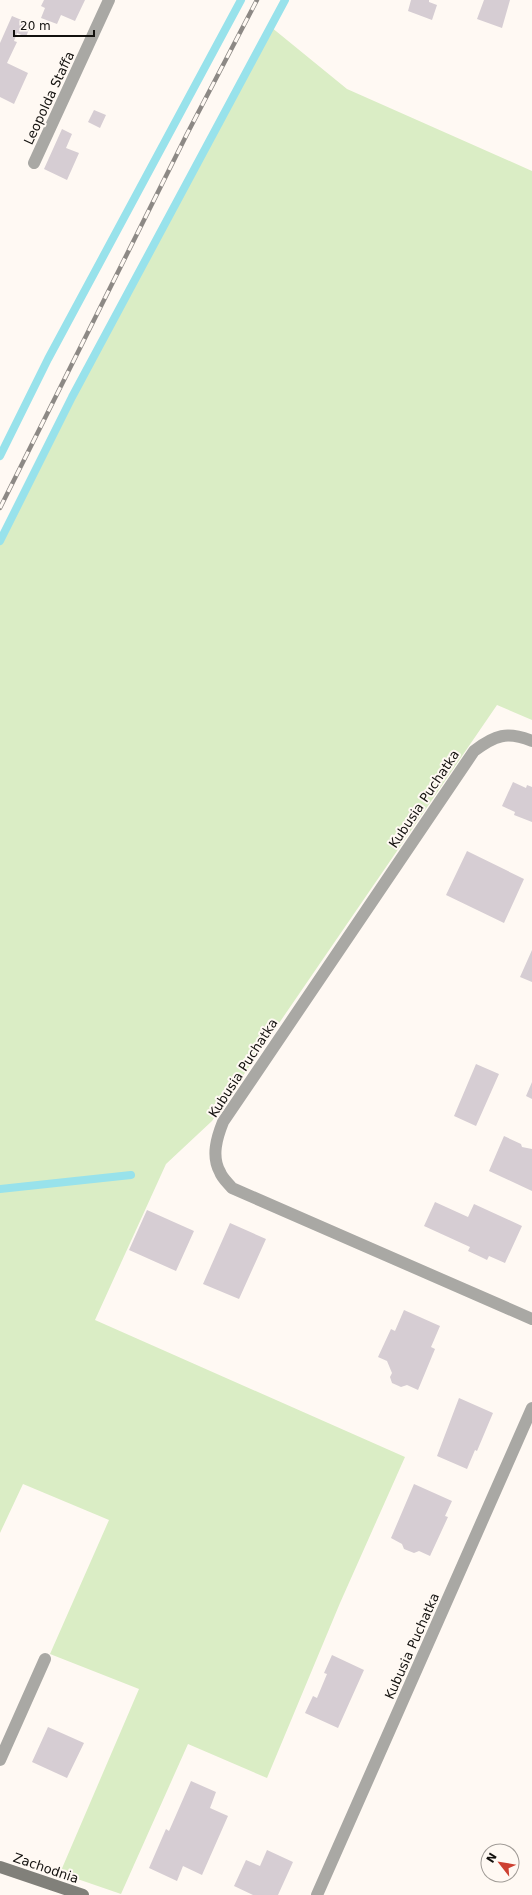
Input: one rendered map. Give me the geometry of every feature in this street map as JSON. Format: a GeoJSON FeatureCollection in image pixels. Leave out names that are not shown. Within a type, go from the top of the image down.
{"type":"FeatureCollection","features":[{"type":"Feature","properties":{"kind":"street","name":"Leopolda Staffa"},"geometry":{"type":"LineString","coordinates":[[34,164],[109,0]]}},
{"type":"Feature","properties":{"kind":"street","name":"Kubusia Puchatka"},"geometry":{"type":"LineString","coordinates":[[532,741],[506,734],[489,739],[474,751],[223,1122],[216,1141],[216,1156],[219,1172],[232,1188],[532,1319]]}},
{"type":"Feature","properties":{"kind":"street","name":"Kubusia Puchatka"},"geometry":{"type":"LineString","coordinates":[[317,1895],[532,1408]]}},
{"type":"Feature","properties":{"kind":"street"},"geometry":{"type":"LineString","coordinates":[[0,1760],[46,1659]]}},
{"type":"Feature","properties":{"kind":"street","name":"Zachodnia"},"geometry":{"type":"LineString","coordinates":[[0,1867],[83,1895]]}},
{"type":"Feature","properties":{"kind":"green space"},"geometry":{"type":"Polygon","coordinates":[[[271,27],[347,89],[532,171],[532,720],[497,705],[212,1121],[166,1164],[95,1320],[405,1457],[340,1603],[267,1778],[188,1744],[121,1894],[60,1873],[139,1689],[50,1654],[109,1520],[23,1484],[0,1533],[0,541],[72,397],[271,27]]]}},
{"type":"Feature","properties":{"kind":"building"},"geometry":{"type":"Polygon","coordinates":[[[44,0],[85,0],[75,21],[61,15],[57,24],[41,18],[45,8],[41,6],[44,0]]]}},
{"type":"Feature","properties":{"kind":"building"},"geometry":{"type":"Polygon","coordinates":[[[411,0],[429,0],[429,2],[437,5],[432,20],[408,11],[411,0]]]}},
{"type":"Feature","properties":{"kind":"building"},"geometry":{"type":"Polygon","coordinates":[[[484,0],[510,0],[502,28],[477,19],[484,0]]]}},
{"type":"Feature","properties":{"kind":"building"},"geometry":{"type":"Polygon","coordinates":[[[12,16],[31,24],[26,37],[17,33],[14,41],[17,42],[7,63],[28,73],[14,104],[0,97],[0,43],[12,16]]]}},
{"type":"Feature","properties":{"kind":"building"},"geometry":{"type":"Polygon","coordinates":[[[94,110],[106,115],[100,128],[88,122],[94,110]]]}},
{"type":"Feature","properties":{"kind":"building"},"geometry":{"type":"Polygon","coordinates":[[[62,129],[72,134],[66,148],[79,153],[67,180],[44,169],[62,129]]]}},
{"type":"Feature","properties":{"kind":"building"},"geometry":{"type":"Polygon","coordinates":[[[513,782],[526,788],[527,785],[532,787],[532,822],[514,815],[515,812],[502,806],[513,782]]]}},
{"type":"Feature","properties":{"kind":"building"},"geometry":{"type":"Polygon","coordinates":[[[467,851],[524,879],[504,923],[446,895],[467,851]]]}},
{"type":"Feature","properties":{"kind":"building"},"geometry":{"type":"Polygon","coordinates":[[[532,950],[532,982],[520,977],[532,950]]]}},
{"type":"Feature","properties":{"kind":"building"},"geometry":{"type":"Polygon","coordinates":[[[476,1064],[499,1074],[476,1126],[454,1116],[476,1064]]]}},
{"type":"Feature","properties":{"kind":"building"},"geometry":{"type":"Polygon","coordinates":[[[532,1082],[532,1099],[526,1096],[532,1082]]]}},
{"type":"Feature","properties":{"kind":"building"},"geometry":{"type":"Polygon","coordinates":[[[504,1136],[521,1144],[522,1147],[532,1149],[532,1191],[489,1171],[504,1136]]]}},
{"type":"Feature","properties":{"kind":"building"},"geometry":{"type":"Polygon","coordinates":[[[435,1202],[468,1217],[474,1204],[522,1226],[505,1263],[489,1256],[487,1260],[468,1251],[470,1247],[424,1226],[435,1202]]]}},
{"type":"Feature","properties":{"kind":"building"},"geometry":{"type":"Polygon","coordinates":[[[147,1210],[194,1231],[176,1271],[129,1250],[147,1210]]]}},
{"type":"Feature","properties":{"kind":"building"},"geometry":{"type":"Polygon","coordinates":[[[230,1223],[266,1239],[239,1299],[203,1284],[230,1223]]]}},
{"type":"Feature","properties":{"kind":"building"},"geometry":{"type":"Polygon","coordinates":[[[404,1310],[440,1326],[431,1347],[435,1349],[418,1390],[407,1385],[401,1387],[392,1383],[390,1377],[392,1373],[387,1361],[378,1357],[391,1329],[395,1331],[404,1310]]]}},
{"type":"Feature","properties":{"kind":"building"},"geometry":{"type":"Polygon","coordinates":[[[459,1398],[493,1413],[477,1451],[475,1450],[467,1469],[437,1456],[459,1398]]]}},
{"type":"Feature","properties":{"kind":"building"},"geometry":{"type":"Polygon","coordinates":[[[414,1484],[452,1501],[445,1516],[448,1517],[430,1556],[419,1551],[414,1553],[404,1549],[402,1544],[391,1538],[414,1484]]]}},
{"type":"Feature","properties":{"kind":"building"},"geometry":{"type":"Polygon","coordinates":[[[332,1655],[364,1670],[338,1728],[305,1713],[313,1696],[317,1698],[327,1674],[324,1673],[332,1655]]]}},
{"type":"Feature","properties":{"kind":"building"},"geometry":{"type":"Polygon","coordinates":[[[48,1727],[84,1743],[67,1778],[32,1762],[48,1727]]]}},
{"type":"Feature","properties":{"kind":"building"},"geometry":{"type":"Polygon","coordinates":[[[191,1781],[216,1792],[210,1808],[228,1816],[202,1875],[183,1866],[177,1881],[149,1868],[166,1829],[169,1831],[191,1781]]]}},
{"type":"Feature","properties":{"kind":"building"},"geometry":{"type":"Polygon","coordinates":[[[267,1850],[293,1862],[278,1895],[253,1895],[234,1886],[246,1860],[260,1866],[267,1850]]]}},
{"type":"Feature","properties":{"kind":"waterway"},"geometry":{"type":"LineString","coordinates":[[0,456],[48,359],[241,0]]}},
{"type":"Feature","properties":{"kind":"waterway"},"geometry":{"type":"LineString","coordinates":[[0,541],[72,397],[285,0]]}},
{"type":"Feature","properties":{"kind":"waterway"},"geometry":{"type":"LineString","coordinates":[[0,1189],[131,1175]]}},
{"type":"Feature","properties":{"kind":"railway"},"geometry":{"type":"LineString","coordinates":[[0,508],[187,134],[257,0]]}}]}
